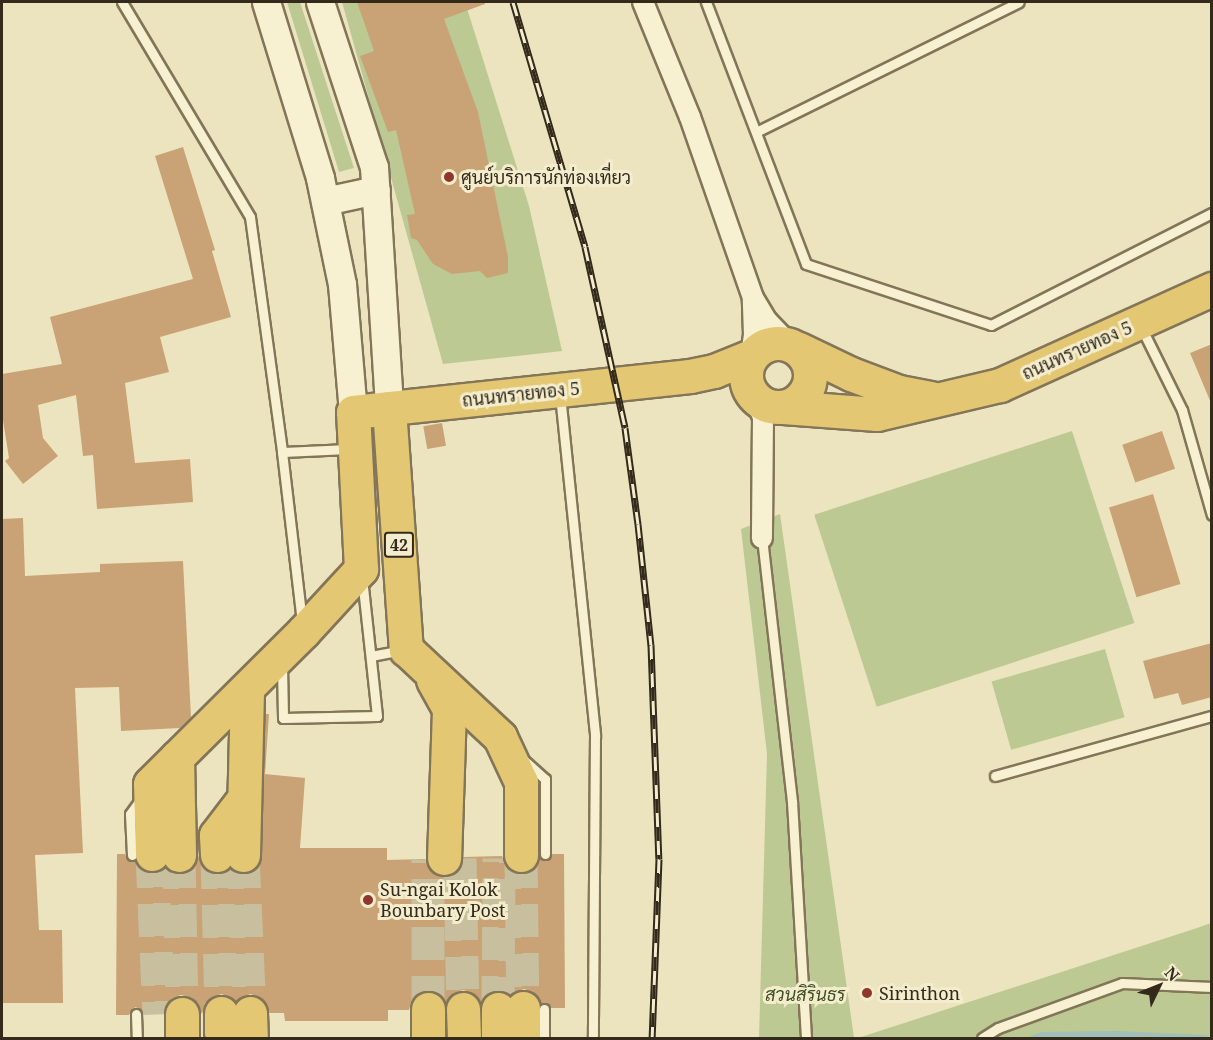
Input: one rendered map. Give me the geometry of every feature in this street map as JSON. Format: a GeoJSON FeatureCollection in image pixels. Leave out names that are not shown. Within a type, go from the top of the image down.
{"type":"FeatureCollection","features":[{"type":"Feature","properties":{"kind":"highway","name":"ถนนทรายทอง 5"},"geometry":{"type":"LineString","coordinates":[[690,376],[714,378],[769,402],[877,414],[1000,385],[1212,289]]}},
{"type":"Feature","properties":{"kind":"highway"},"geometry":{"type":"LineString","coordinates":[[768,344],[794,346],[810,367],[811,378],[802,397],[769,402],[746,377],[751,356],[768,344]]}},
{"type":"Feature","properties":{"kind":"highway","name":"ถนนทรายทอง 5"},"geometry":{"type":"LineString","coordinates":[[794,346],[880,385],[939,400]]}},
{"type":"Feature","properties":{"kind":"highway","name":"ถนนทรายทอง 5"},"geometry":{"type":"LineString","coordinates":[[353,412],[690,376],[714,371],[751,356]]}},
{"type":"Feature","properties":{"kind":"highway","name":"42"},"geometry":{"type":"LineString","coordinates":[[389,408],[406,650]]}},
{"type":"Feature","properties":{"kind":"highway","name":"42"},"geometry":{"type":"LineString","coordinates":[[177,757],[154,855],[150,784],[177,757],[247,688],[292,643],[361,569],[360,448],[353,412]]}},
{"type":"Feature","properties":{"kind":"highway"},"geometry":{"type":"LineString","coordinates":[[406,650],[500,737],[522,855]]}},
{"type":"Feature","properties":{"kind":"highway"},"geometry":{"type":"LineString","coordinates":[[429,673],[449,709],[445,811],[460,837],[444,858],[429,673]]}},
{"type":"Feature","properties":{"kind":"highway"},"geometry":{"type":"LineString","coordinates":[[230,836],[247,688]]}},
{"type":"Feature","properties":{"kind":"main road"},"geometry":{"type":"LineString","coordinates":[[266,2],[325,201],[342,284],[353,412]]}},
{"type":"Feature","properties":{"kind":"main road"},"geometry":{"type":"LineString","coordinates":[[320,2],[374,167],[389,408]]}},
{"type":"Feature","properties":{"kind":"main road"},"geometry":{"type":"LineString","coordinates":[[325,201],[375,190]]}},
{"type":"Feature","properties":{"kind":"street","name":"ถนนทรายทอง 5"},"geometry":{"type":"LineString","coordinates":[[643,2],[690,117],[753,298],[767,321],[794,346]]}},
{"type":"Feature","properties":{"kind":"street","name":"ถนนทรายทอง 5"},"geometry":{"type":"LineString","coordinates":[[751,356],[754,335],[753,298]]}},
{"type":"Feature","properties":{"kind":"street"},"geometry":{"type":"LineString","coordinates":[[764,437],[769,402]]}},
{"type":"Feature","properties":{"kind":"street"},"geometry":{"type":"LineString","coordinates":[[762,538],[763,417],[769,402]]}},
{"type":"Feature","properties":{"kind":"lane"},"geometry":{"type":"LineString","coordinates":[[122,2],[250,217],[282,452],[292,643],[284,718],[377,716],[361,569]]}},
{"type":"Feature","properties":{"kind":"lane"},"geometry":{"type":"LineString","coordinates":[[706,2],[806,264],[991,325],[1212,213]]}},
{"type":"Feature","properties":{"kind":"lane"},"geometry":{"type":"LineString","coordinates":[[756,132],[1018,2]]}},
{"type":"Feature","properties":{"kind":"lane"},"geometry":{"type":"LineString","coordinates":[[1139,323],[1182,410],[1212,515]]}},
{"type":"Feature","properties":{"kind":"lane"},"geometry":{"type":"LineString","coordinates":[[560,390],[595,735],[593,1038]]}},
{"type":"Feature","properties":{"kind":"lane"},"geometry":{"type":"LineString","coordinates":[[282,452],[360,448]]}},
{"type":"Feature","properties":{"kind":"lane"},"geometry":{"type":"LineString","coordinates":[[762,538],[792,802],[806,1038]]}},
{"type":"Feature","properties":{"kind":"lane"},"geometry":{"type":"LineString","coordinates":[[370,656],[406,650]]}},
{"type":"Feature","properties":{"kind":"lane"},"geometry":{"type":"LineString","coordinates":[[995,776],[1212,716]]}},
{"type":"Feature","properties":{"kind":"lane"},"geometry":{"type":"LineString","coordinates":[[500,737],[545,779],[522,855]]}},
{"type":"Feature","properties":{"kind":"lane"},"geometry":{"type":"LineString","coordinates":[[982,1038],[998,1028],[1122,983],[1212,987]]}},
{"type":"Feature","properties":{"kind":"lane"},"geometry":{"type":"LineString","coordinates":[[517,1021],[544,1038]]}},
{"type":"Feature","properties":{"kind":"lane"},"geometry":{"type":"LineString","coordinates":[[137,1038],[164,1024]]}},
{"type":"Feature","properties":{"kind":"green space"},"geometry":{"type":"Polygon","coordinates":[[[287,2],[300,2],[354,168],[339,172],[287,2]]]}},
{"type":"Feature","properties":{"kind":"green space"},"geometry":{"type":"Polygon","coordinates":[[[342,2],[465,2],[529,206],[562,351],[443,364],[342,2]]]}},
{"type":"Feature","properties":{"kind":"green space"},"geometry":{"type":"Polygon","coordinates":[[[1072,431],[1134,623],[877,707],[814,515],[1072,431]]]}},
{"type":"Feature","properties":{"kind":"green space","name":"สวนสิรินธร"},"geometry":{"type":"Polygon","coordinates":[[[780,514],[854,1038],[759,1038],[767,754],[741,529],[780,514]]]}},
{"type":"Feature","properties":{"kind":"green space"},"geometry":{"type":"Polygon","coordinates":[[[1105,649],[1125,717],[1011,750],[992,682],[1105,649]]]}},
{"type":"Feature","properties":{"kind":"green space","name":"สวนสิรินธร"},"geometry":{"type":"Polygon","coordinates":[[[1211,923],[1211,1038],[858,1038],[1197,928],[1211,923]]]}},
{"type":"Feature","properties":{"kind":"water"},"geometry":{"type":"Polygon","coordinates":[[[1118,1031],[1206,1035],[1211,1038],[1026,1038],[1041,1032],[1118,1031]]]}},
{"type":"Feature","properties":{"kind":"building"},"geometry":{"type":"Polygon","coordinates":[[[357,2],[485,2],[485,4],[444,19],[478,112],[508,257],[508,273],[487,278],[480,271],[452,274],[433,264],[417,240],[411,238],[407,215],[415,214],[396,130],[388,132],[360,56],[374,51],[357,2]]]}},
{"type":"Feature","properties":{"kind":"building"},"geometry":{"type":"Polygon","coordinates":[[[183,147],[215,250],[212,251],[231,317],[160,337],[169,372],[125,383],[135,463],[190,459],[193,502],[97,509],[93,455],[83,456],[76,395],[38,405],[43,438],[58,456],[23,484],[5,461],[9,458],[2,414],[2,374],[62,364],[50,317],[193,279],[155,156],[183,147]]]}},
{"type":"Feature","properties":{"kind":"building"},"geometry":{"type":"Polygon","coordinates":[[[1212,344],[1212,403],[1211,403],[1190,353],[1212,344]]]}},
{"type":"Feature","properties":{"kind":"building"},"geometry":{"type":"Polygon","coordinates":[[[442,423],[446,446],[427,449],[423,426],[442,423]]]}},
{"type":"Feature","properties":{"kind":"building"},"geometry":{"type":"Polygon","coordinates":[[[1162,431],[1175,469],[1135,482],[1122,445],[1162,431]]]}},
{"type":"Feature","properties":{"kind":"building"},"geometry":{"type":"Polygon","coordinates":[[[1153,494],[1180,584],[1136,597],[1109,507],[1153,494]]]}},
{"type":"Feature","properties":{"kind":"building"},"geometry":{"type":"Polygon","coordinates":[[[23,518],[25,576],[100,572],[100,564],[183,561],[191,717],[180,728],[121,731],[119,687],[75,688],[83,853],[35,855],[39,930],[62,930],[63,1003],[2,1003],[2,519],[23,518]]]}},
{"type":"Feature","properties":{"kind":"building"},"geometry":{"type":"Polygon","coordinates":[[[1212,643],[1212,697],[1182,705],[1178,693],[1154,699],[1143,661],[1212,643]]]}},
{"type":"Feature","properties":{"kind":"building"},"geometry":{"type":"Polygon","coordinates":[[[265,714],[269,714],[265,774],[305,778],[300,848],[387,848],[387,860],[425,859],[434,874],[444,877],[452,875],[460,868],[463,857],[502,856],[511,871],[522,874],[531,871],[539,857],[546,861],[552,854],[564,854],[565,1008],[551,1008],[547,1003],[541,1003],[533,992],[524,989],[510,995],[499,990],[489,993],[480,1004],[471,992],[463,990],[454,993],[445,1004],[438,993],[427,990],[418,993],[412,999],[409,1010],[388,1010],[388,1021],[285,1021],[284,1013],[269,1013],[265,1003],[259,997],[250,994],[236,1002],[222,994],[212,997],[205,1003],[202,1014],[192,998],[181,995],[172,998],[166,1004],[163,1014],[143,1014],[136,1007],[129,1015],[116,1015],[117,854],[125,854],[128,861],[135,861],[143,870],[152,873],[165,867],[179,874],[188,871],[195,865],[198,855],[202,866],[209,872],[219,874],[230,868],[242,874],[252,871],[259,864],[262,855],[265,714]]]}},
{"type":"Feature","properties":{"kind":"tunnel"},"geometry":{"type":"LineString","coordinates":[[152,854],[159,1014]]}},
{"type":"Feature","properties":{"kind":"tunnel"},"geometry":{"type":"LineString","coordinates":[[179,855],[182,1014]]}},
{"type":"Feature","properties":{"kind":"tunnel"},"geometry":{"type":"LineString","coordinates":[[217,855],[221,1013]]}},
{"type":"Feature","properties":{"kind":"tunnel"},"geometry":{"type":"LineString","coordinates":[[243,855],[250,1013]]}},
{"type":"Feature","properties":{"kind":"tunnel"},"geometry":{"type":"LineString","coordinates":[[521,855],[523,1008]]}},
{"type":"Feature","properties":{"kind":"tunnel"},"geometry":{"type":"LineString","coordinates":[[460,858],[463,1009]]}},
{"type":"Feature","properties":{"kind":"tunnel"},"geometry":{"type":"LineString","coordinates":[[498,1009],[499,858]]}},
{"type":"Feature","properties":{"kind":"tunnel"},"geometry":{"type":"LineString","coordinates":[[428,859],[428,1009]]}},
{"type":"Feature","properties":{"kind":"railway"},"geometry":{"type":"LineString","coordinates":[[513,2],[585,247],[625,428],[638,524],[651,645],[659,859],[652,1038]]}},
{"type":"Feature","properties":{"kind":"place","name":"ศูนย์บริการนักท่องเที่ยว"},"geometry":{"type":"Point","coordinates":[449,177]}},
{"type":"Feature","properties":{"kind":"place","name":"Su-ngai Kolok Bounbary Post"},"geometry":{"type":"Point","coordinates":[368,900]}},
{"type":"Feature","properties":{"kind":"place","name":"Sirinthon"},"geometry":{"type":"Point","coordinates":[867,993]}}]}
